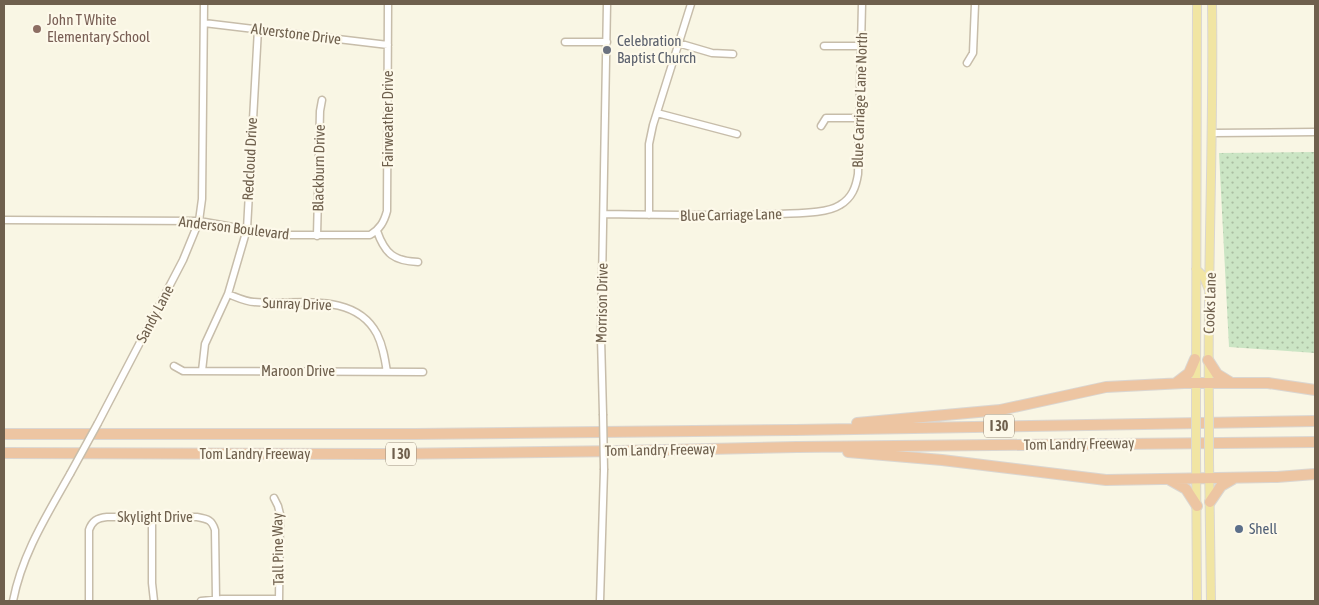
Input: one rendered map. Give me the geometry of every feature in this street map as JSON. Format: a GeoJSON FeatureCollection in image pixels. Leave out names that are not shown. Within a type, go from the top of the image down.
{"type":"FeatureCollection","features":[{"type":"Feature","properties":{"kind":"highway"},"geometry":{"type":"LineString","coordinates":[[1174,383],[1179,382],[1189,373],[1195,360]]}},
{"type":"Feature","properties":{"kind":"highway"},"geometry":{"type":"LineString","coordinates":[[1208,360],[1217,374],[1231,383]]}},
{"type":"Feature","properties":{"kind":"highway"},"geometry":{"type":"LineString","coordinates":[[796,430],[910,417],[1000,410],[1106,387],[1174,383],[1231,383],[1268,384],[1315,390]]}},
{"type":"Feature","properties":{"kind":"highway","name":"Tom Landry Freeway"},"geometry":{"type":"LineString","coordinates":[[4,434],[415,434],[796,430],[1315,421]]}},
{"type":"Feature","properties":{"kind":"highway","name":"Tom Landry Freeway"},"geometry":{"type":"LineString","coordinates":[[4,453],[395,454],[798,447],[1315,442]]}},
{"type":"Feature","properties":{"kind":"highway"},"geometry":{"type":"LineString","coordinates":[[798,447],[942,460],[1106,480],[1277,477],[1315,474]]}},
{"type":"Feature","properties":{"kind":"highway"},"geometry":{"type":"LineString","coordinates":[[1210,502],[1221,486],[1234,478]]}},
{"type":"Feature","properties":{"kind":"highway"},"geometry":{"type":"LineString","coordinates":[[1170,480],[1186,488],[1197,506]]}},
{"type":"Feature","properties":{"kind":"main road","name":"Cooks Lane"},"geometry":{"type":"LineString","coordinates":[[1197,4],[1195,360],[1197,601]]}},
{"type":"Feature","properties":{"kind":"main road","name":"Cooks Lane"},"geometry":{"type":"LineString","coordinates":[[1211,601],[1208,360],[1213,133],[1212,4]]}},
{"type":"Feature","properties":{"kind":"main road"},"geometry":{"type":"LineString","coordinates":[[1197,60],[1213,60]]}},
{"type":"Feature","properties":{"kind":"main road"},"geometry":{"type":"LineString","coordinates":[[1196,184],[1212,185]]}},
{"type":"Feature","properties":{"kind":"main road"},"geometry":{"type":"LineString","coordinates":[[1196,269],[1204,277],[1210,294]]}},
{"type":"Feature","properties":{"kind":"street","name":"Sandy Lane"},"geometry":{"type":"LineString","coordinates":[[13,601],[30,547],[98,423],[183,260],[199,222],[202,199],[204,4]]}},
{"type":"Feature","properties":{"kind":"street","name":"Fairweather Drive"},"geometry":{"type":"LineString","coordinates":[[377,231],[384,222],[387,211],[388,4]]}},
{"type":"Feature","properties":{"kind":"street","name":"Morrison Drive"},"geometry":{"type":"LineString","coordinates":[[600,601],[604,470],[601,338],[605,214],[607,4]]}},
{"type":"Feature","properties":{"kind":"street"},"geometry":{"type":"LineString","coordinates":[[648,215],[649,144],[691,4]]}},
{"type":"Feature","properties":{"kind":"street","name":"Blue Carriage Lane North"},"geometry":{"type":"LineString","coordinates":[[852,195],[857,184],[858,174],[862,4]]}},
{"type":"Feature","properties":{"kind":"street"},"geometry":{"type":"LineString","coordinates":[[967,63],[973,53],[975,4]]}},
{"type":"Feature","properties":{"kind":"street","name":"Alverstone Drive"},"geometry":{"type":"LineString","coordinates":[[204,23],[388,45]]}},
{"type":"Feature","properties":{"kind":"street","name":"Redcloud Drive"},"geometry":{"type":"LineString","coordinates":[[202,371],[205,344],[228,294],[247,229],[258,29]]}},
{"type":"Feature","properties":{"kind":"street"},"geometry":{"type":"LineString","coordinates":[[564,42],[607,42]]}},
{"type":"Feature","properties":{"kind":"street"},"geometry":{"type":"LineString","coordinates":[[678,43],[712,53],[733,54]]}},
{"type":"Feature","properties":{"kind":"street"},"geometry":{"type":"LineString","coordinates":[[824,46],[862,46]]}},
{"type":"Feature","properties":{"kind":"street","name":"Blackburn Drive"},"geometry":{"type":"LineString","coordinates":[[317,236],[320,111],[322,100]]}},
{"type":"Feature","properties":{"kind":"street"},"geometry":{"type":"LineString","coordinates":[[657,113],[737,134]]}},
{"type":"Feature","properties":{"kind":"street"},"geometry":{"type":"LineString","coordinates":[[820,126],[826,118],[860,118]]}},
{"type":"Feature","properties":{"kind":"street"},"geometry":{"type":"LineString","coordinates":[[1213,133],[1315,132]]}},
{"type":"Feature","properties":{"kind":"street","name":"Blue Carriage Lane"},"geometry":{"type":"LineString","coordinates":[[605,214],[750,215],[813,213],[839,206],[852,195]]}},
{"type":"Feature","properties":{"kind":"street","name":"Anderson Boulevard"},"geometry":{"type":"LineString","coordinates":[[4,220],[199,222],[279,235],[370,235],[377,231]]}},
{"type":"Feature","properties":{"kind":"street"},"geometry":{"type":"LineString","coordinates":[[377,231],[382,245],[391,255],[404,261],[418,262]]}},
{"type":"Feature","properties":{"kind":"street","name":"Sunray Drive"},"geometry":{"type":"LineString","coordinates":[[228,294],[252,302],[333,304],[351,309],[368,322],[377,334],[382,346],[387,372]]}},
{"type":"Feature","properties":{"kind":"street","name":"Maroon Drive"},"geometry":{"type":"LineString","coordinates":[[174,366],[183,371],[423,372]]}},
{"type":"Feature","properties":{"kind":"street","name":"Tall Pine Way"},"geometry":{"type":"LineString","coordinates":[[274,498],[280,514],[279,600]]}},
{"type":"Feature","properties":{"kind":"street","name":"Skylight Drive"},"geometry":{"type":"LineString","coordinates":[[89,601],[89,530],[95,520],[106,517],[207,518],[216,530],[216,599]]}},
{"type":"Feature","properties":{"kind":"street"},"geometry":{"type":"LineString","coordinates":[[152,517],[152,583],[154,601]]}},
{"type":"Feature","properties":{"kind":"street"},"geometry":{"type":"LineString","coordinates":[[201,601],[216,599],[279,600]]}},
{"type":"Feature","properties":{"kind":"green space"},"geometry":{"type":"Polygon","coordinates":[[[1315,152],[1315,353],[1229,347],[1219,153],[1315,152]]]}},
{"type":"Feature","properties":{"kind":"place","name":"John T White Elementary School"},"geometry":{"type":"Point","coordinates":[37,29]}},
{"type":"Feature","properties":{"kind":"place","name":"Celebration Baptist Church"},"geometry":{"type":"Point","coordinates":[607,50]}},
{"type":"Feature","properties":{"kind":"place","name":"Shell"},"geometry":{"type":"Point","coordinates":[1239,529]}}]}
